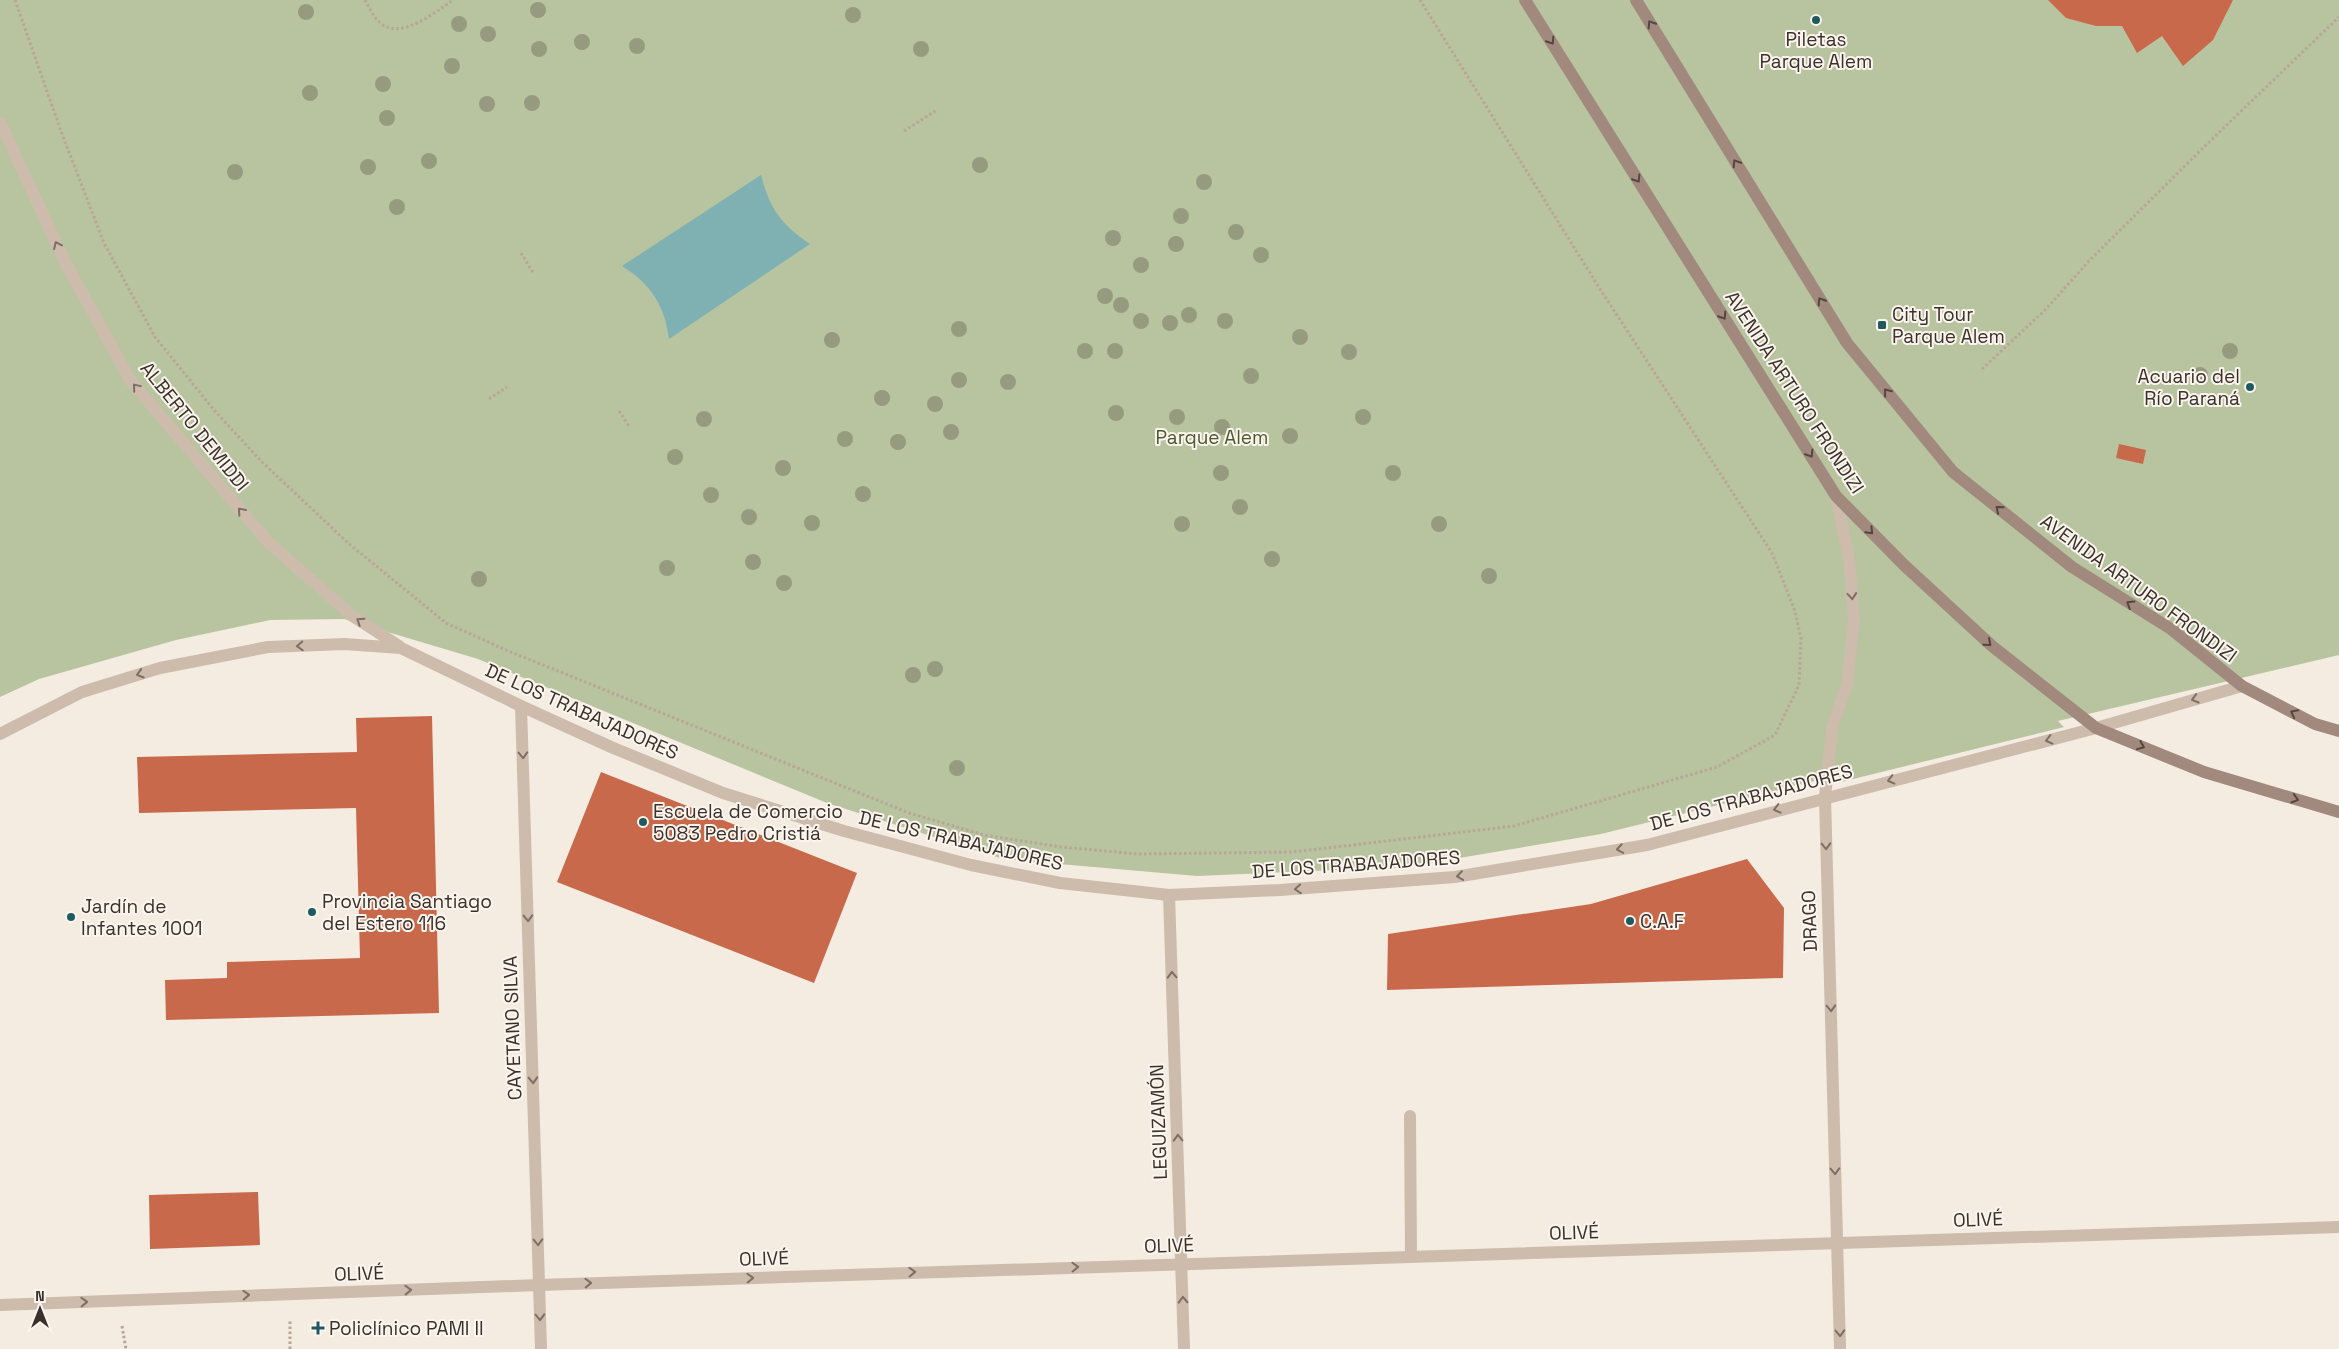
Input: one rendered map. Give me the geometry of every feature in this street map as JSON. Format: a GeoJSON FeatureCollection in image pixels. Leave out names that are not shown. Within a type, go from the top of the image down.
{"type":"FeatureCollection","features":[{"type":"Feature","properties":{"kind":"main road","name":"AVENIDA ARTURO FRONDIZI"},"geometry":{"type":"LineString","coordinates":[[1525,0],[1836,496],[1904,565],[1992,646],[2096,728],[2204,772],[2339,812]]}},
{"type":"Feature","properties":{"kind":"main road","name":"AVENIDA ARTURO FRONDIZI"},"geometry":{"type":"LineString","coordinates":[[1636,0],[1847,343],[1953,472],[2072,567],[2171,630],[2242,686],[2315,724],[2339,731]]}},
{"type":"Feature","properties":{"kind":"street","name":"ALBERTO DEMIDDI"},"geometry":{"type":"LineString","coordinates":[[0,122],[65,262],[130,380],[268,542],[351,615],[401,648]]}},
{"type":"Feature","properties":{"kind":"street","name":"DRAGO"},"geometry":{"type":"LineString","coordinates":[[1836,496],[1849,559],[1854,620],[1847,684],[1832,728],[1824,797],[1840,1349]]}},
{"type":"Feature","properties":{"kind":"street","name":"DE LOS TRABAJADORES"},"geometry":{"type":"LineString","coordinates":[[0,734],[82,692],[160,668],[268,647],[344,644],[401,648],[521,706],[724,793],[844,831],[971,865],[1051,881],[1169,895],[1280,890],[1456,877],[1647,845],[1824,797],[2096,728],[2242,686]]}},
{"type":"Feature","properties":{"kind":"street","name":"CAYETANO SILVA"},"geometry":{"type":"LineString","coordinates":[[521,706],[541,1349]]}},
{"type":"Feature","properties":{"kind":"street","name":"LEGUIZAMÓN"},"geometry":{"type":"LineString","coordinates":[[1169,895],[1184,1349]]}},
{"type":"Feature","properties":{"kind":"street"},"geometry":{"type":"LineString","coordinates":[[1410,1116],[1411,1256]]}},
{"type":"Feature","properties":{"kind":"street","name":"OLIVÉ"},"geometry":{"type":"LineString","coordinates":[[0,1305],[1182,1263],[2339,1227]]}},
{"type":"Feature","properties":{"kind":"path"},"geometry":{"type":"LineString","coordinates":[[15,0],[62,134],[104,243],[155,337],[214,410],[262,462],[348,543],[446,623],[506,650],[909,813],[984,835],[1061,847],[1138,854],[1292,852],[1514,826],[1717,767],[1774,735],[1799,685],[1801,639],[1795,611],[1772,553],[1600,289],[1420,0]]}},
{"type":"Feature","properties":{"kind":"path"},"geometry":{"type":"LineString","coordinates":[[365,0],[376,18],[386,27],[400,28],[419,23],[453,0]]}},
{"type":"Feature","properties":{"kind":"path"},"geometry":{"type":"LineString","coordinates":[[1982,369],[2046,309],[2090,261],[2339,16]]}},
{"type":"Feature","properties":{"kind":"path"},"geometry":{"type":"LineString","coordinates":[[904,131],[937,110]]}},
{"type":"Feature","properties":{"kind":"path"},"geometry":{"type":"LineString","coordinates":[[521,253],[534,274]]}},
{"type":"Feature","properties":{"kind":"path"},"geometry":{"type":"LineString","coordinates":[[489,399],[508,388]]}},
{"type":"Feature","properties":{"kind":"path"},"geometry":{"type":"LineString","coordinates":[[619,411],[629,426]]}},
{"type":"Feature","properties":{"kind":"green space","name":"Parque Alem"},"geometry":{"type":"Polygon","coordinates":[[[0,0],[2339,0],[2339,655],[2058,721],[2064,727],[1837,783],[1839,775],[1601,834],[1406,867],[1197,876],[1003,859],[827,803],[478,659],[344,619],[270,620],[176,640],[39,679],[0,697],[0,0]]]}},
{"type":"Feature","properties":{"kind":"water"},"geometry":{"type":"Polygon","coordinates":[[[761,175],[768,197],[778,215],[791,230],[810,244],[669,339],[664,316],[655,297],[641,280],[622,266],[761,175]]]}},
{"type":"Feature","properties":{"kind":"building"},"geometry":{"type":"Polygon","coordinates":[[[2048,0],[2233,0],[2213,40],[2183,66],[2162,36],[2137,53],[2122,26],[2096,26],[2066,18],[2048,0]]]}},
{"type":"Feature","properties":{"kind":"building"},"geometry":{"type":"Polygon","coordinates":[[[2119,444],[2146,450],[2143,464],[2116,458],[2119,444]]]}},
{"type":"Feature","properties":{"kind":"building"},"geometry":{"type":"Polygon","coordinates":[[[432,716],[439,1013],[166,1020],[165,980],[227,978],[227,962],[360,958],[356,808],[139,813],[137,757],[357,752],[356,718],[432,716]]]}},
{"type":"Feature","properties":{"kind":"building"},"geometry":{"type":"Polygon","coordinates":[[[601,772],[857,873],[814,983],[557,882],[601,772]]]}},
{"type":"Feature","properties":{"kind":"building","name":"C.A.F"},"geometry":{"type":"Polygon","coordinates":[[[1747,859],[1784,908],[1783,978],[1387,990],[1388,934],[1591,904],[1747,859]]]}},
{"type":"Feature","properties":{"kind":"building"},"geometry":{"type":"Polygon","coordinates":[[[258,1192],[260,1245],[150,1249],[149,1195],[258,1192]]]}},
{"type":"Feature","properties":{"kind":"place","name":"Piletas Parque Alem"},"geometry":{"type":"Point","coordinates":[1816,20]}},
{"type":"Feature","properties":{"kind":"place","name":"City Tour Parque Alem"},"geometry":{"type":"Point","coordinates":[1882,325]}},
{"type":"Feature","properties":{"kind":"place","name":"Acuario del Río Paraná"},"geometry":{"type":"Point","coordinates":[2250,387]}},
{"type":"Feature","properties":{"kind":"place","name":"Escuela de Comercio 5083 Pedro Cristiá"},"geometry":{"type":"Point","coordinates":[643,822]}},
{"type":"Feature","properties":{"kind":"place","name":"Provincia Santiago del Estero 116"},"geometry":{"type":"Point","coordinates":[312,912]}},
{"type":"Feature","properties":{"kind":"place","name":"Jardín de Infantes 1001"},"geometry":{"type":"Point","coordinates":[71,917]}},
{"type":"Feature","properties":{"kind":"place","name":"C.A.F"},"geometry":{"type":"Point","coordinates":[1630,921]}},
{"type":"Feature","properties":{"kind":"place","name":"Policlínico PAMI II"},"geometry":{"type":"Point","coordinates":[318,1328]}}]}
